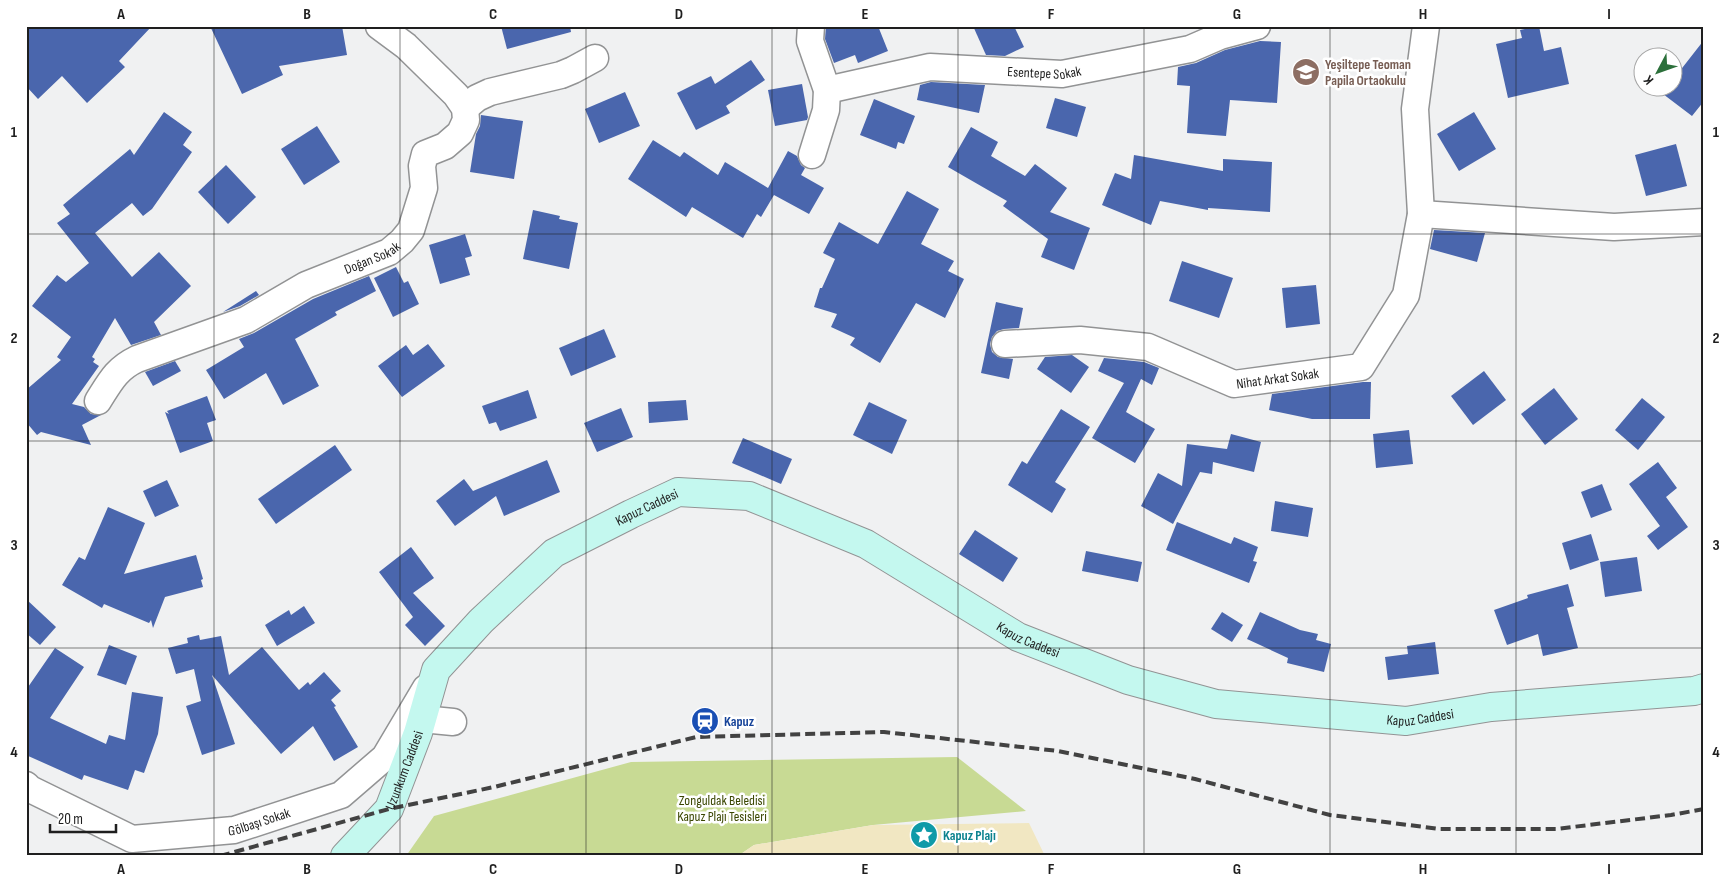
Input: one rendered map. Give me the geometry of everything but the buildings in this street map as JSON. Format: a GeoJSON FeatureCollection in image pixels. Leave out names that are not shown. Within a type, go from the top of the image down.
{"type":"FeatureCollection","features":[{"type":"Feature","properties":{"kind":"main road","name":"Kapuz Caddesi"},"geometry":{"type":"LineString","coordinates":[[436,670],[481,621],[554,553],[678,492],[749,496],[866,544],[1018,637],[1128,680],[1216,704],[1406,721],[1491,708],[1694,691],[1704,688]]}},
{"type":"Feature","properties":{"kind":"main road","name":"Uzunkum Caddesi"},"geometry":{"type":"LineString","coordinates":[[345,856],[389,809],[422,719],[436,670]]}},
{"type":"Feature","properties":{"kind":"street"},"geometry":{"type":"LineString","coordinates":[[379,26],[406,46],[456,95],[465,108],[477,98],[490,92],[561,75],[595,58]]}},
{"type":"Feature","properties":{"kind":"street"},"geometry":{"type":"LineString","coordinates":[[811,26],[810,40],[827,90],[826,110],[812,156]]}},
{"type":"Feature","properties":{"kind":"street","name":"Esentepe Sokak"},"geometry":{"type":"LineString","coordinates":[[827,90],[930,67],[1062,74],[1190,49],[1220,36],[1256,26]]}},
{"type":"Feature","properties":{"kind":"street","name":"Nihat Arkat Sokak"},"geometry":{"type":"LineString","coordinates":[[1006,344],[1080,340],[1148,347],[1234,384],[1361,367],[1406,295],[1421,214],[1415,109],[1426,26]]}},
{"type":"Feature","properties":{"kind":"street","name":"Doğan Sokak"},"geometry":{"type":"LineString","coordinates":[[98,401],[114,375],[124,365],[246,320],[306,285],[388,252],[411,230],[418,212],[424,188],[422,166],[424,154],[445,146],[460,133],[466,120],[465,108]]}},
{"type":"Feature","properties":{"kind":"street"},"geometry":{"type":"LineString","coordinates":[[1421,214],[1614,228],[1704,222]]}},
{"type":"Feature","properties":{"kind":"street","name":"Gölbaşı Sokak"},"geometry":{"type":"LineString","coordinates":[[26,785],[30,789],[132,839],[234,830],[341,795],[384,757],[436,670]]}},
{"type":"Feature","properties":{"kind":"street"},"geometry":{"type":"LineString","coordinates":[[422,719],[453,722]]}},
{"type":"Feature","properties":{"kind":"green space","name":"Zonguldak Beledisi Kapuz Plajı Tesisleri"},"geometry":{"type":"Polygon","coordinates":[[[957,757],[1026,811],[873,825],[754,845],[738,856],[406,856],[434,816],[631,762],[957,757]]]}},
{"type":"Feature","properties":{"kind":"sand","name":"Kapuz Plajı"},"geometry":{"type":"Polygon","coordinates":[[[1029,823],[1045,856],[738,856],[754,845],[873,825],[1029,823]]]}},
{"type":"Feature","properties":{"kind":"railway"},"geometry":{"type":"LineString","coordinates":[[220,856],[389,809],[494,787],[696,737],[884,732],[1058,751],[1195,779],[1330,815],[1440,829],[1556,829],[1671,815],[1704,809]]}},
{"type":"Feature","properties":{"kind":"place","name":"Yeşiltepe Teoman Papila Ortaokulu"},"geometry":{"type":"Point","coordinates":[1306,72]}},
{"type":"Feature","properties":{"kind":"place","name":"Kapuz"},"geometry":{"type":"Point","coordinates":[705,721]}},
{"type":"Feature","properties":{"kind":"place","name":"Kapuz Plajı"},"geometry":{"type":"Point","coordinates":[924,835]}}]}
